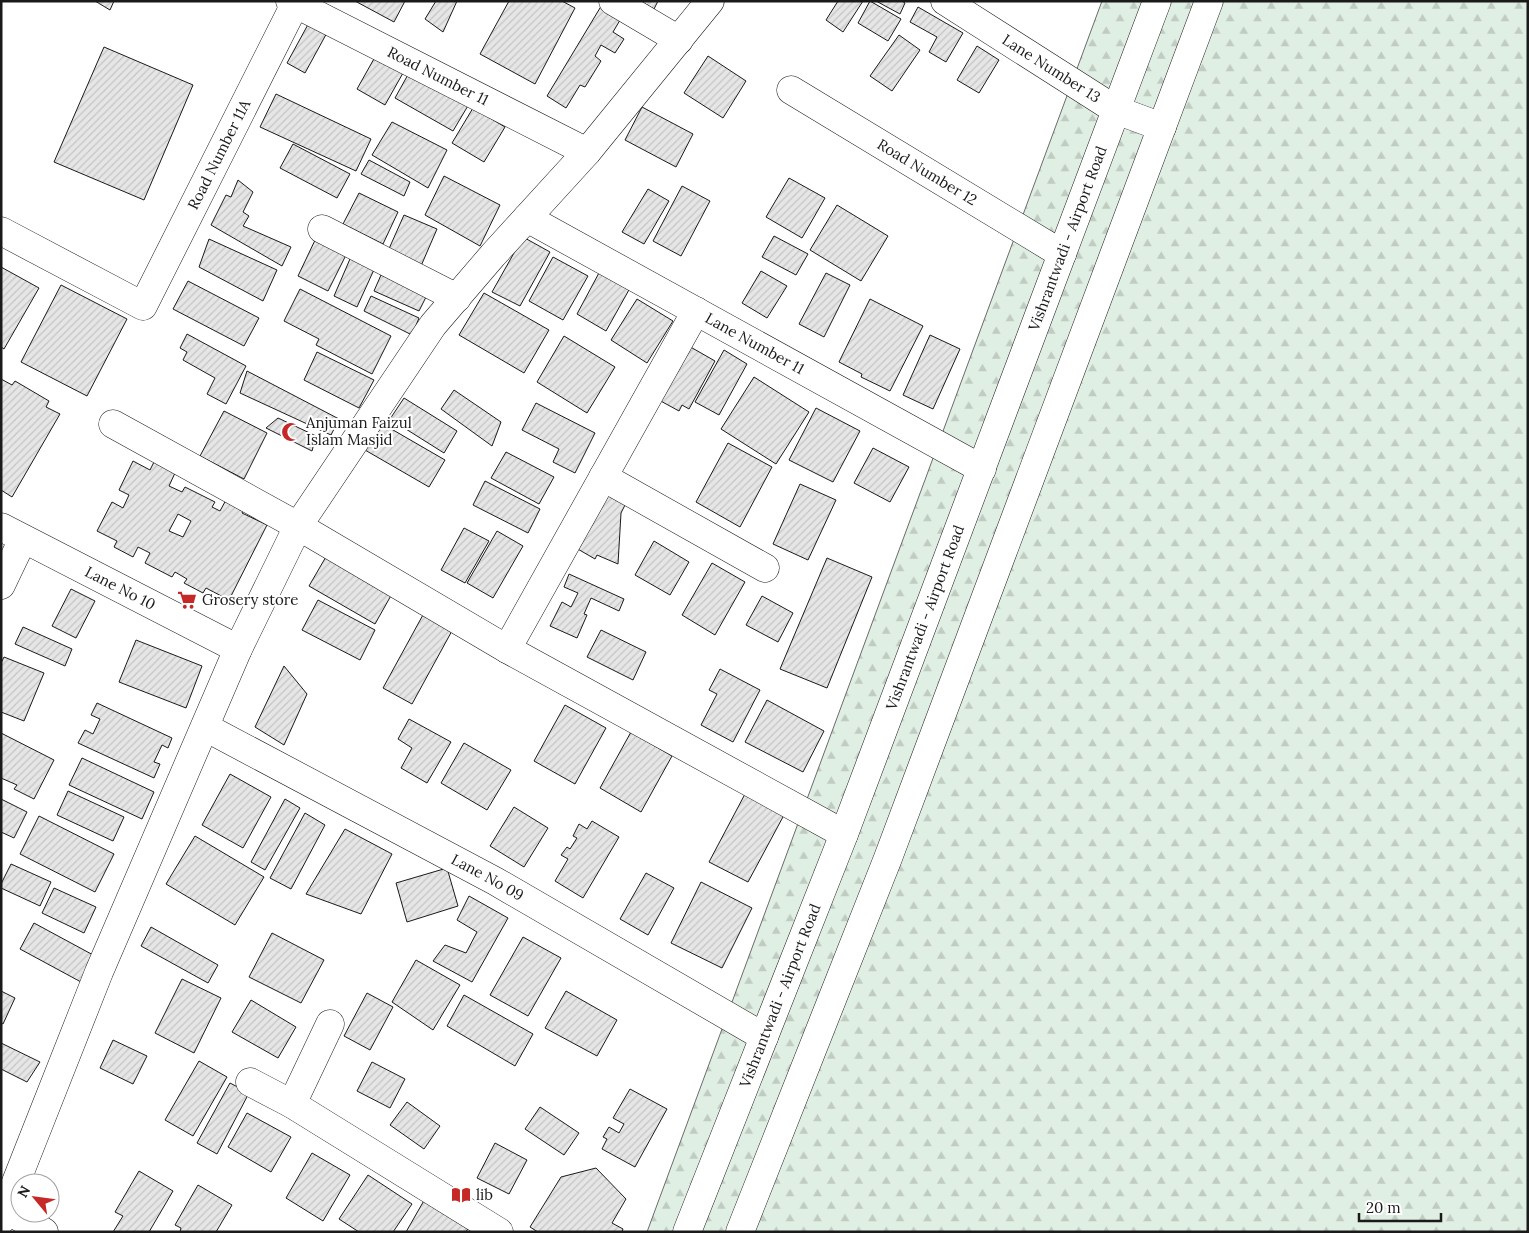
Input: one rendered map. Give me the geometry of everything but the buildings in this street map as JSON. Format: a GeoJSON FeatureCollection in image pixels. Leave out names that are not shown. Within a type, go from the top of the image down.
{"type":"FeatureCollection","features":[{"type":"Feature","properties":{"kind":"street"},"geometry":{"type":"LineString","coordinates":[[613,1],[679,40]]}},
{"type":"Feature","properties":{"kind":"street"},"geometry":{"type":"LineString","coordinates":[[44,1232],[4,1215],[99,972],[238,649],[298,526],[433,325],[587,152],[710,1]]}},
{"type":"Feature","properties":{"kind":"street","name":"Lane Number 13"},"geometry":{"type":"LineString","coordinates":[[945,1],[1116,110],[1162,127]]}},
{"type":"Feature","properties":{"kind":"street","name":"Vishrantwadi - Airport Road"},"geometry":{"type":"LineString","coordinates":[[687,1232],[844,834],[1157,1]]}},
{"type":"Feature","properties":{"kind":"street"},"geometry":{"type":"LineString","coordinates":[[740,1232],[888,858],[1209,1]]}},
{"type":"Feature","properties":{"kind":"street","name":"Road Number 11"},"geometry":{"type":"LineString","coordinates":[[293,2],[587,152]]}},
{"type":"Feature","properties":{"kind":"street","name":"Road Number 11A"},"geometry":{"type":"LineString","coordinates":[[1,231],[143,306],[293,2]]}},
{"type":"Feature","properties":{"kind":"street","name":"Road Number 12"},"geometry":{"type":"LineString","coordinates":[[791,90],[1062,254]]}},
{"type":"Feature","properties":{"kind":"street","name":"Lane Number 11"},"geometry":{"type":"LineString","coordinates":[[527,218],[982,469]]}},
{"type":"Feature","properties":{"kind":"street"},"geometry":{"type":"LineString","coordinates":[[322,229],[457,298]]}},
{"type":"Feature","properties":{"kind":"street"},"geometry":{"type":"LineString","coordinates":[[507,649],[696,311]]}},
{"type":"Feature","properties":{"kind":"street"},"geometry":{"type":"LineString","coordinates":[[112,424],[298,526],[507,649],[844,834]]}},
{"type":"Feature","properties":{"kind":"street"},"geometry":{"type":"LineString","coordinates":[[603,477],[765,568]]}},
{"type":"Feature","properties":{"kind":"street"},"geometry":{"type":"LineString","coordinates":[[1,586],[12,533]]}},
{"type":"Feature","properties":{"kind":"street","name":"Lane No 10"},"geometry":{"type":"LineString","coordinates":[[12,533],[238,649]]}},
{"type":"Feature","properties":{"kind":"street","name":"Lane No 09"},"geometry":{"type":"LineString","coordinates":[[205,727],[495,881],[764,1037]]}},
{"type":"Feature","properties":{"kind":"street"},"geometry":{"type":"LineString","coordinates":[[292,1104],[330,1024]]}},
{"type":"Feature","properties":{"kind":"street"},"geometry":{"type":"LineString","coordinates":[[250,1082],[292,1104],[498,1232]]}},
{"type":"Feature","properties":{"kind":"green space"},"geometry":{"type":"Polygon","coordinates":[[[1102,1],[1528,1],[1528,1232],[647,1232],[1102,1]]]}},
{"type":"Feature","properties":{"kind":"place","name":"Anjuman Faizul Islam Masjid"},"geometry":{"type":"Point","coordinates":[291,432]}},
{"type":"Feature","properties":{"kind":"place","name":"Grosery store"},"geometry":{"type":"Point","coordinates":[187,600]}},
{"type":"Feature","properties":{"kind":"place","name":"lib"},"geometry":{"type":"Point","coordinates":[461,1195]}}]}
